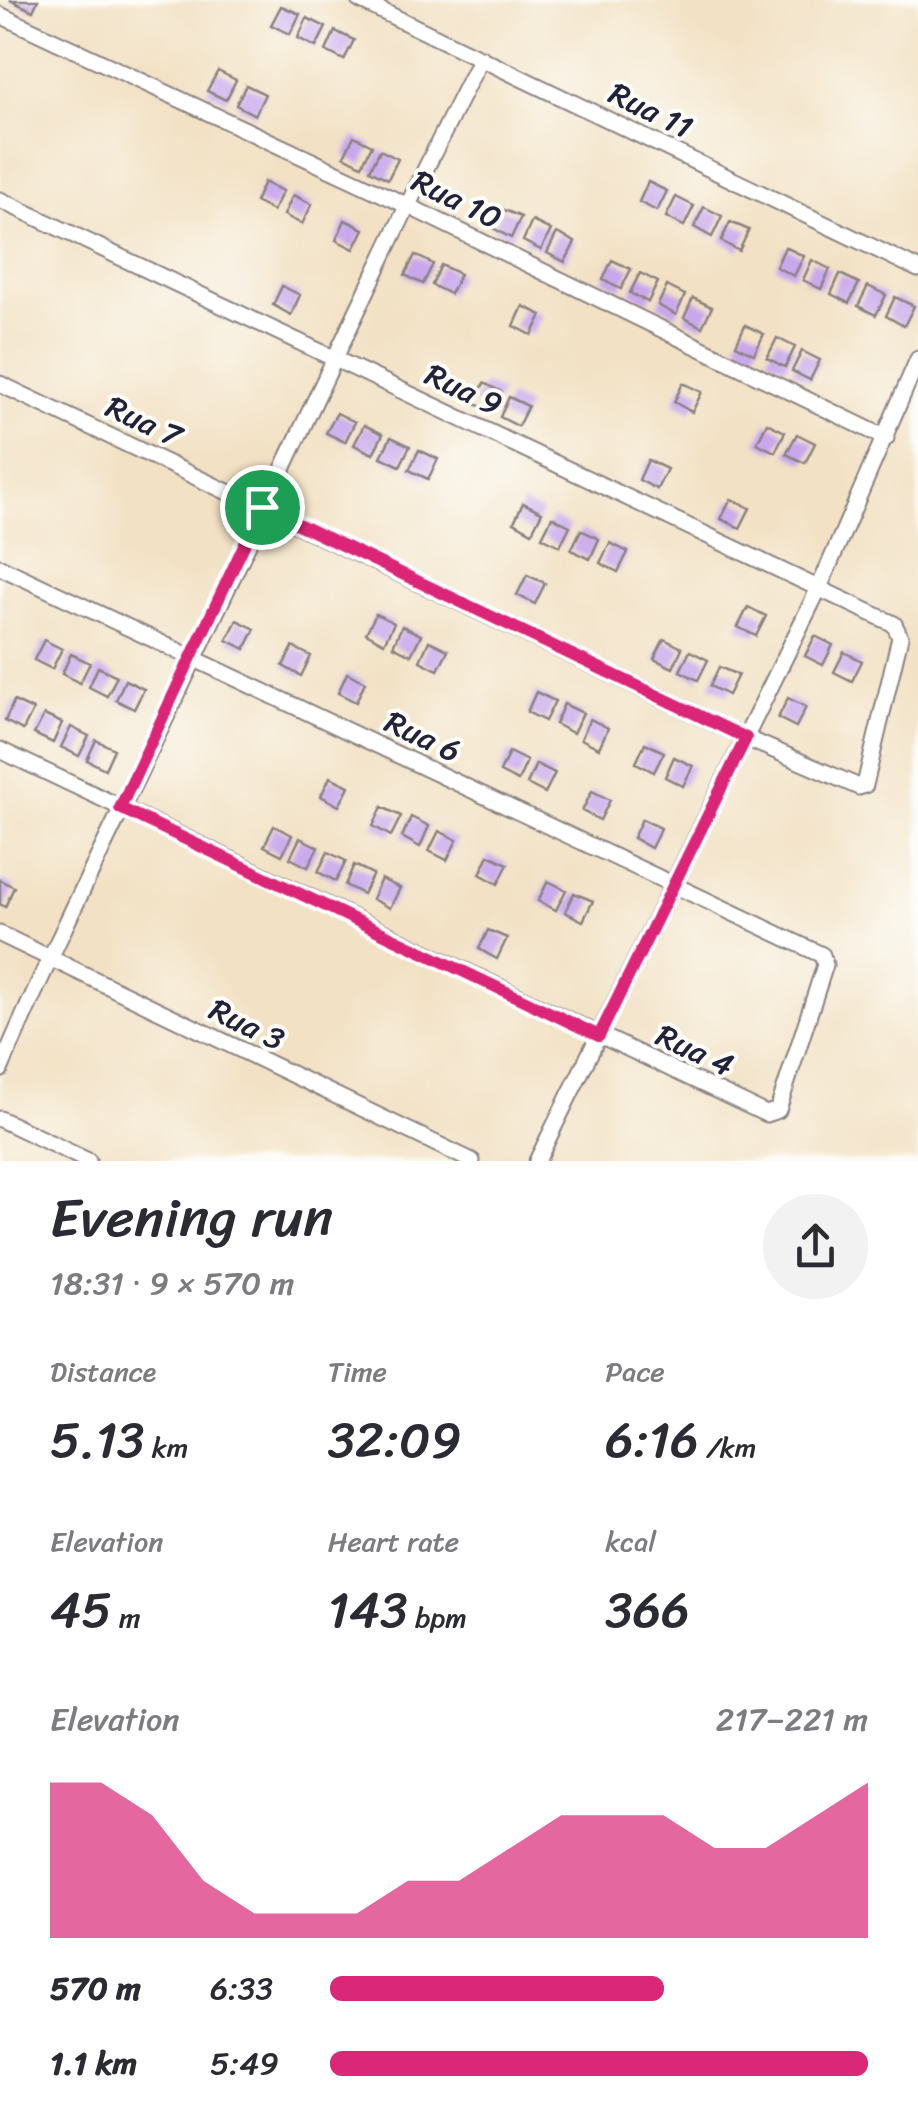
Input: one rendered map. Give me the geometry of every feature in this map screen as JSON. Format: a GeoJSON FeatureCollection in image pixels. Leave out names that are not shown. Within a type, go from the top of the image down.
{"type":"FeatureCollection","features":[{"type":"Feature","properties":{"kind":"street","name":"Rua 11"},"geometry":{"type":"LineString","coordinates":[[359,0],[918,269]]}},
{"type":"Feature","properties":{"kind":"street","name":"Rua 10"},"geometry":{"type":"LineString","coordinates":[[0,15],[406,205],[886,438]]}},
{"type":"Feature","properties":{"kind":"street"},"geometry":{"type":"LineString","coordinates":[[0,1070],[48,956],[194,659],[406,205],[481,58]]}},
{"type":"Feature","properties":{"kind":"street","name":"Rua 9"},"geometry":{"type":"LineString","coordinates":[[0,200],[894,624],[900,633],[863,788]]}},
{"type":"Feature","properties":{"kind":"street"},"geometry":{"type":"LineString","coordinates":[[537,1161],[819,588],[918,359]]}},
{"type":"Feature","properties":{"kind":"street","name":"Rua 7"},"geometry":{"type":"LineString","coordinates":[[0,384],[746,738],[863,788]]}},
{"type":"Feature","properties":{"kind":"street","name":"Rua 6"},"geometry":{"type":"LineString","coordinates":[[0,567],[822,955],[825,965],[778,1110],[771,1115]]}},
{"type":"Feature","properties":{"kind":"street","name":"Rua 4"},"geometry":{"type":"LineString","coordinates":[[0,750],[771,1115]]}},
{"type":"Feature","properties":{"kind":"street","name":"Rua 3"},"geometry":{"type":"LineString","coordinates":[[0,934],[472,1161]]}},
{"type":"Feature","properties":{"kind":"street"},"geometry":{"type":"LineString","coordinates":[[0,1119],[88,1161]]}},
{"type":"Feature","properties":{"kind":"building"},"geometry":{"type":"Polygon","coordinates":[[[10,0],[38,0],[33,11],[10,0]]]}},
{"type":"Feature","properties":{"kind":"building"},"geometry":{"type":"Polygon","coordinates":[[[281,6],[300,14],[290,34],[271,25],[281,6]]]}},
{"type":"Feature","properties":{"kind":"building"},"geometry":{"type":"Polygon","coordinates":[[[307,18],[326,27],[316,47],[298,38],[307,18]]]}},
{"type":"Feature","properties":{"kind":"building"},"geometry":{"type":"Polygon","coordinates":[[[335,31],[354,40],[344,60],[326,51],[335,31]]]}},
{"type":"Feature","properties":{"kind":"building"},"geometry":{"type":"Polygon","coordinates":[[[218,71],[236,80],[226,100],[207,91],[218,71]]]}},
{"type":"Feature","properties":{"kind":"building"},"geometry":{"type":"Polygon","coordinates":[[[246,85],[265,94],[255,115],[236,105],[246,85]]]}},
{"type":"Feature","properties":{"kind":"building"},"geometry":{"type":"Polygon","coordinates":[[[354,136],[372,145],[362,165],[344,156],[354,136]]]}},
{"type":"Feature","properties":{"kind":"building"},"geometry":{"type":"Polygon","coordinates":[[[380,150],[398,159],[388,179],[370,170],[380,150]]]}},
{"type":"Feature","properties":{"kind":"building"},"geometry":{"type":"Polygon","coordinates":[[[264,182],[283,191],[273,211],[255,202],[264,182]]]}},
{"type":"Feature","properties":{"kind":"building"},"geometry":{"type":"Polygon","coordinates":[[[648,182],[667,191],[657,211],[639,202],[648,182]]]}},
{"type":"Feature","properties":{"kind":"building"},"geometry":{"type":"Polygon","coordinates":[[[293,195],[312,204],[302,224],[284,215],[293,195]]]}},
{"type":"Feature","properties":{"kind":"building"},"geometry":{"type":"Polygon","coordinates":[[[676,197],[694,206],[684,226],[666,217],[676,197]]]}},
{"type":"Feature","properties":{"kind":"building"},"geometry":{"type":"Polygon","coordinates":[[[704,207],[722,216],[712,237],[694,227],[704,207]]]}},
{"type":"Feature","properties":{"kind":"building"},"geometry":{"type":"Polygon","coordinates":[[[502,209],[521,217],[511,238],[493,228],[502,209]]]}},
{"type":"Feature","properties":{"kind":"building"},"geometry":{"type":"Polygon","coordinates":[[[345,220],[364,229],[354,249],[336,240],[345,220]]]}},
{"type":"Feature","properties":{"kind":"building"},"geometry":{"type":"Polygon","coordinates":[[[532,221],[551,230],[541,250],[523,241],[532,221]]]}},
{"type":"Feature","properties":{"kind":"building"},"geometry":{"type":"Polygon","coordinates":[[[730,222],[749,230],[739,251],[721,241],[730,222]]]}},
{"type":"Feature","properties":{"kind":"building"},"geometry":{"type":"Polygon","coordinates":[[[557,233],[575,242],[565,262],[547,253],[557,233]]]}},
{"type":"Feature","properties":{"kind":"building"},"geometry":{"type":"Polygon","coordinates":[[[785,247],[804,256],[794,276],[776,267],[785,247]]]}},
{"type":"Feature","properties":{"kind":"building"},"geometry":{"type":"Polygon","coordinates":[[[415,255],[433,264],[423,284],[405,275],[415,255]]]}},
{"type":"Feature","properties":{"kind":"building"},"geometry":{"type":"Polygon","coordinates":[[[612,260],[631,269],[621,289],[603,280],[612,260]]]}},
{"type":"Feature","properties":{"kind":"building"},"geometry":{"type":"Polygon","coordinates":[[[812,260],[830,269],[821,289],[803,280],[812,260]]]}},
{"type":"Feature","properties":{"kind":"building"},"geometry":{"type":"Polygon","coordinates":[[[441,265],[460,274],[450,294],[432,285],[441,265]]]}},
{"type":"Feature","properties":{"kind":"building"},"geometry":{"type":"Polygon","coordinates":[[[640,273],[658,282],[648,302],[630,293],[640,273]]]}},
{"type":"Feature","properties":{"kind":"building"},"geometry":{"type":"Polygon","coordinates":[[[840,274],[859,283],[849,303],[831,294],[840,274]]]}},
{"type":"Feature","properties":{"kind":"building"},"geometry":{"type":"Polygon","coordinates":[[[282,286],[300,295],[291,315],[273,305],[282,286]]]}},
{"type":"Feature","properties":{"kind":"building"},"geometry":{"type":"Polygon","coordinates":[[[667,286],[685,295],[676,315],[658,305],[667,286]]]}},
{"type":"Feature","properties":{"kind":"building"},"geometry":{"type":"Polygon","coordinates":[[[868,286],[886,295],[876,315],[858,306],[868,286]]]}},
{"type":"Feature","properties":{"kind":"building"},"geometry":{"type":"Polygon","coordinates":[[[895,297],[914,306],[904,326],[886,316],[895,297]]]}},
{"type":"Feature","properties":{"kind":"building"},"geometry":{"type":"Polygon","coordinates":[[[693,298],[712,307],[702,327],[684,318],[693,298]]]}},
{"type":"Feature","properties":{"kind":"building"},"geometry":{"type":"Polygon","coordinates":[[[523,306],[542,315],[532,335],[514,326],[523,306]]]}},
{"type":"Feature","properties":{"kind":"building"},"geometry":{"type":"Polygon","coordinates":[[[745,325],[764,334],[754,354],[736,345],[745,325]]]}},
{"type":"Feature","properties":{"kind":"building"},"geometry":{"type":"Polygon","coordinates":[[[777,338],[795,347],[785,367],[767,358],[777,338]]]}},
{"type":"Feature","properties":{"kind":"building"},"geometry":{"type":"Polygon","coordinates":[[[802,351],[820,360],[810,380],[792,371],[802,351]]]}},
{"type":"Feature","properties":{"kind":"building"},"geometry":{"type":"Polygon","coordinates":[[[484,383],[502,392],[492,412],[474,403],[484,383]]]}},
{"type":"Feature","properties":{"kind":"building"},"geometry":{"type":"Polygon","coordinates":[[[683,383],[702,392],[692,412],[674,402],[683,383]]]}},
{"type":"Feature","properties":{"kind":"building"},"geometry":{"type":"Polygon","coordinates":[[[509,397],[528,406],[518,426],[500,417],[509,397]]]}},
{"type":"Feature","properties":{"kind":"building"},"geometry":{"type":"Polygon","coordinates":[[[337,413],[355,422],[345,442],[326,433],[337,413]]]}},
{"type":"Feature","properties":{"kind":"building"},"geometry":{"type":"Polygon","coordinates":[[[767,423],[785,432],[775,452],[757,443],[767,423]]]}},
{"type":"Feature","properties":{"kind":"building"},"geometry":{"type":"Polygon","coordinates":[[[364,425],[383,434],[373,454],[354,445],[364,425]]]}},
{"type":"Feature","properties":{"kind":"building"},"geometry":{"type":"Polygon","coordinates":[[[797,434],[815,443],[805,463],[786,454],[797,434]]]}},
{"type":"Feature","properties":{"kind":"building"},"geometry":{"type":"Polygon","coordinates":[[[391,437],[410,446],[400,466],[381,457],[391,437]]]}},
{"type":"Feature","properties":{"kind":"building"},"geometry":{"type":"Polygon","coordinates":[[[419,450],[438,459],[428,479],[409,470],[419,450]]]}},
{"type":"Feature","properties":{"kind":"building"},"geometry":{"type":"Polygon","coordinates":[[[648,460],[667,469],[657,489],[639,480],[648,460]]]}},
{"type":"Feature","properties":{"kind":"building"},"geometry":{"type":"Polygon","coordinates":[[[731,499],[750,508],[740,528],[721,519],[731,499]]]}},
{"type":"Feature","properties":{"kind":"building"},"geometry":{"type":"Polygon","coordinates":[[[523,503],[542,512],[532,532],[514,522],[523,503]]]}},
{"type":"Feature","properties":{"kind":"building"},"geometry":{"type":"Polygon","coordinates":[[[552,517],[570,526],[560,546],[542,537],[552,517]]]}},
{"type":"Feature","properties":{"kind":"building"},"geometry":{"type":"Polygon","coordinates":[[[581,530],[599,539],[590,559],[571,550],[581,530]]]}},
{"type":"Feature","properties":{"kind":"building"},"geometry":{"type":"Polygon","coordinates":[[[610,543],[628,552],[618,572],[600,563],[610,543]]]}},
{"type":"Feature","properties":{"kind":"building"},"geometry":{"type":"Polygon","coordinates":[[[527,575],[545,583],[535,604],[517,595],[527,575]]]}},
{"type":"Feature","properties":{"kind":"building"},"geometry":{"type":"Polygon","coordinates":[[[748,607],[766,616],[756,636],[738,627],[748,607]]]}},
{"type":"Feature","properties":{"kind":"building"},"geometry":{"type":"Polygon","coordinates":[[[376,614],[394,623],[384,643],[366,633],[376,614]]]}},
{"type":"Feature","properties":{"kind":"building"},"geometry":{"type":"Polygon","coordinates":[[[237,620],[255,629],[245,649],[227,640],[237,620]]]}},
{"type":"Feature","properties":{"kind":"building"},"geometry":{"type":"Polygon","coordinates":[[[402,626],[421,635],[411,655],[393,646],[402,626]]]}},
{"type":"Feature","properties":{"kind":"building"},"geometry":{"type":"Polygon","coordinates":[[[815,636],[833,645],[823,665],[805,656],[815,636]]]}},
{"type":"Feature","properties":{"kind":"building"},"geometry":{"type":"Polygon","coordinates":[[[664,639],[682,648],[673,668],[654,659],[664,639]]]}},
{"type":"Feature","properties":{"kind":"building"},"geometry":{"type":"Polygon","coordinates":[[[44,640],[62,649],[52,669],[34,660],[44,640]]]}},
{"type":"Feature","properties":{"kind":"building"},"geometry":{"type":"Polygon","coordinates":[[[429,641],[448,650],[438,670],[420,661],[429,641]]]}},
{"type":"Feature","properties":{"kind":"building"},"geometry":{"type":"Polygon","coordinates":[[[293,647],[311,656],[301,676],[283,666],[293,647]]]}},
{"type":"Feature","properties":{"kind":"building"},"geometry":{"type":"Polygon","coordinates":[[[690,651],[708,660],[698,680],[680,671],[690,651]]]}},
{"type":"Feature","properties":{"kind":"building"},"geometry":{"type":"Polygon","coordinates":[[[844,652],[862,661],[852,681],[834,672],[844,652]]]}},
{"type":"Feature","properties":{"kind":"building"},"geometry":{"type":"Polygon","coordinates":[[[71,654],[90,663],[80,683],[62,674],[71,654]]]}},
{"type":"Feature","properties":{"kind":"building"},"geometry":{"type":"Polygon","coordinates":[[[98,667],[117,676],[107,696],[89,687],[98,667]]]}},
{"type":"Feature","properties":{"kind":"building"},"geometry":{"type":"Polygon","coordinates":[[[719,667],[738,675],[728,695],[710,686],[719,667]]]}},
{"type":"Feature","properties":{"kind":"building"},"geometry":{"type":"Polygon","coordinates":[[[347,673],[365,682],[356,702],[338,693],[347,673]]]}},
{"type":"Feature","properties":{"kind":"building"},"geometry":{"type":"Polygon","coordinates":[[[125,680],[144,689],[134,709],[116,700],[125,680]]]}},
{"type":"Feature","properties":{"kind":"building"},"geometry":{"type":"Polygon","coordinates":[[[536,692],[555,701],[545,721],[527,712],[536,692]]]}},
{"type":"Feature","properties":{"kind":"building"},"geometry":{"type":"Polygon","coordinates":[[[788,698],[806,707],[796,727],[778,718],[788,698]]]}},
{"type":"Feature","properties":{"kind":"building"},"geometry":{"type":"Polygon","coordinates":[[[14,701],[33,710],[23,730],[5,721],[14,701]]]}},
{"type":"Feature","properties":{"kind":"building"},"geometry":{"type":"Polygon","coordinates":[[[564,704],[583,713],[573,733],[555,724],[564,704]]]}},
{"type":"Feature","properties":{"kind":"building"},"geometry":{"type":"Polygon","coordinates":[[[44,715],[62,723],[53,743],[34,734],[44,715]]]}},
{"type":"Feature","properties":{"kind":"building"},"geometry":{"type":"Polygon","coordinates":[[[590,719],[608,728],[599,748],[581,739],[590,719]]]}},
{"type":"Feature","properties":{"kind":"building"},"geometry":{"type":"Polygon","coordinates":[[[71,727],[89,736],[79,756],[61,747],[71,727]]]}},
{"type":"Feature","properties":{"kind":"building"},"geometry":{"type":"Polygon","coordinates":[[[96,740],[114,749],[105,769],[87,760],[96,740]]]}},
{"type":"Feature","properties":{"kind":"building"},"geometry":{"type":"Polygon","coordinates":[[[645,743],[664,752],[654,772],[636,763],[645,743]]]}},
{"type":"Feature","properties":{"kind":"building"},"geometry":{"type":"Polygon","coordinates":[[[509,752],[527,761],[518,781],[500,772],[509,752]]]}},
{"type":"Feature","properties":{"kind":"building"},"geometry":{"type":"Polygon","coordinates":[[[674,757],[693,766],[683,786],[665,777],[674,757]]]}},
{"type":"Feature","properties":{"kind":"building"},"geometry":{"type":"Polygon","coordinates":[[[536,764],[555,773],[545,793],[527,784],[536,764]]]}},
{"type":"Feature","properties":{"kind":"building"},"geometry":{"type":"Polygon","coordinates":[[[330,777],[349,786],[339,806],[321,796],[330,777]]]}},
{"type":"Feature","properties":{"kind":"building"},"geometry":{"type":"Polygon","coordinates":[[[592,791],[610,800],[600,820],[582,811],[592,791]]]}},
{"type":"Feature","properties":{"kind":"building"},"geometry":{"type":"Polygon","coordinates":[[[382,807],[401,816],[391,836],[373,826],[382,807]]]}},
{"type":"Feature","properties":{"kind":"building"},"geometry":{"type":"Polygon","coordinates":[[[411,817],[429,826],[420,847],[402,837],[411,817]]]}},
{"type":"Feature","properties":{"kind":"building"},"geometry":{"type":"Polygon","coordinates":[[[642,819],[661,828],[651,848],[633,838],[642,819]]]}},
{"type":"Feature","properties":{"kind":"building"},"geometry":{"type":"Polygon","coordinates":[[[274,826],[292,835],[282,855],[264,846],[274,826]]]}},
{"type":"Feature","properties":{"kind":"building"},"geometry":{"type":"Polygon","coordinates":[[[439,831],[457,840],[447,860],[429,851],[439,831]]]}},
{"type":"Feature","properties":{"kind":"building"},"geometry":{"type":"Polygon","coordinates":[[[300,838],[318,847],[308,867],[290,858],[300,838]]]}},
{"type":"Feature","properties":{"kind":"building"},"geometry":{"type":"Polygon","coordinates":[[[328,852],[346,861],[336,881],[318,872],[328,852]]]}},
{"type":"Feature","properties":{"kind":"building"},"geometry":{"type":"Polygon","coordinates":[[[489,855],[508,864],[498,884],[480,874],[489,855]]]}},
{"type":"Feature","properties":{"kind":"building"},"geometry":{"type":"Polygon","coordinates":[[[354,865],[373,874],[363,894],[345,885],[354,865]]]}},
{"type":"Feature","properties":{"kind":"building"},"geometry":{"type":"Polygon","coordinates":[[[381,879],[400,888],[390,908],[372,899],[381,879]]]}},
{"type":"Feature","properties":{"kind":"building"},"geometry":{"type":"Polygon","coordinates":[[[0,880],[14,887],[5,907],[0,904],[0,880]]]}},
{"type":"Feature","properties":{"kind":"building"},"geometry":{"type":"Polygon","coordinates":[[[548,881],[566,890],[556,910],[538,901],[548,881]]]}},
{"type":"Feature","properties":{"kind":"building"},"geometry":{"type":"Polygon","coordinates":[[[574,893],[593,901],[583,921],[565,912],[574,893]]]}},
{"type":"Feature","properties":{"kind":"building"},"geometry":{"type":"Polygon","coordinates":[[[488,930],[507,938],[497,959],[479,949],[488,930]]]}},
{"type":"Feature","properties":{"kind":"route"},"geometry":{"type":"LineString","coordinates":[[262,507],[746,738],[599,1036],[120,808],[194,659],[262,507]]}}]}
